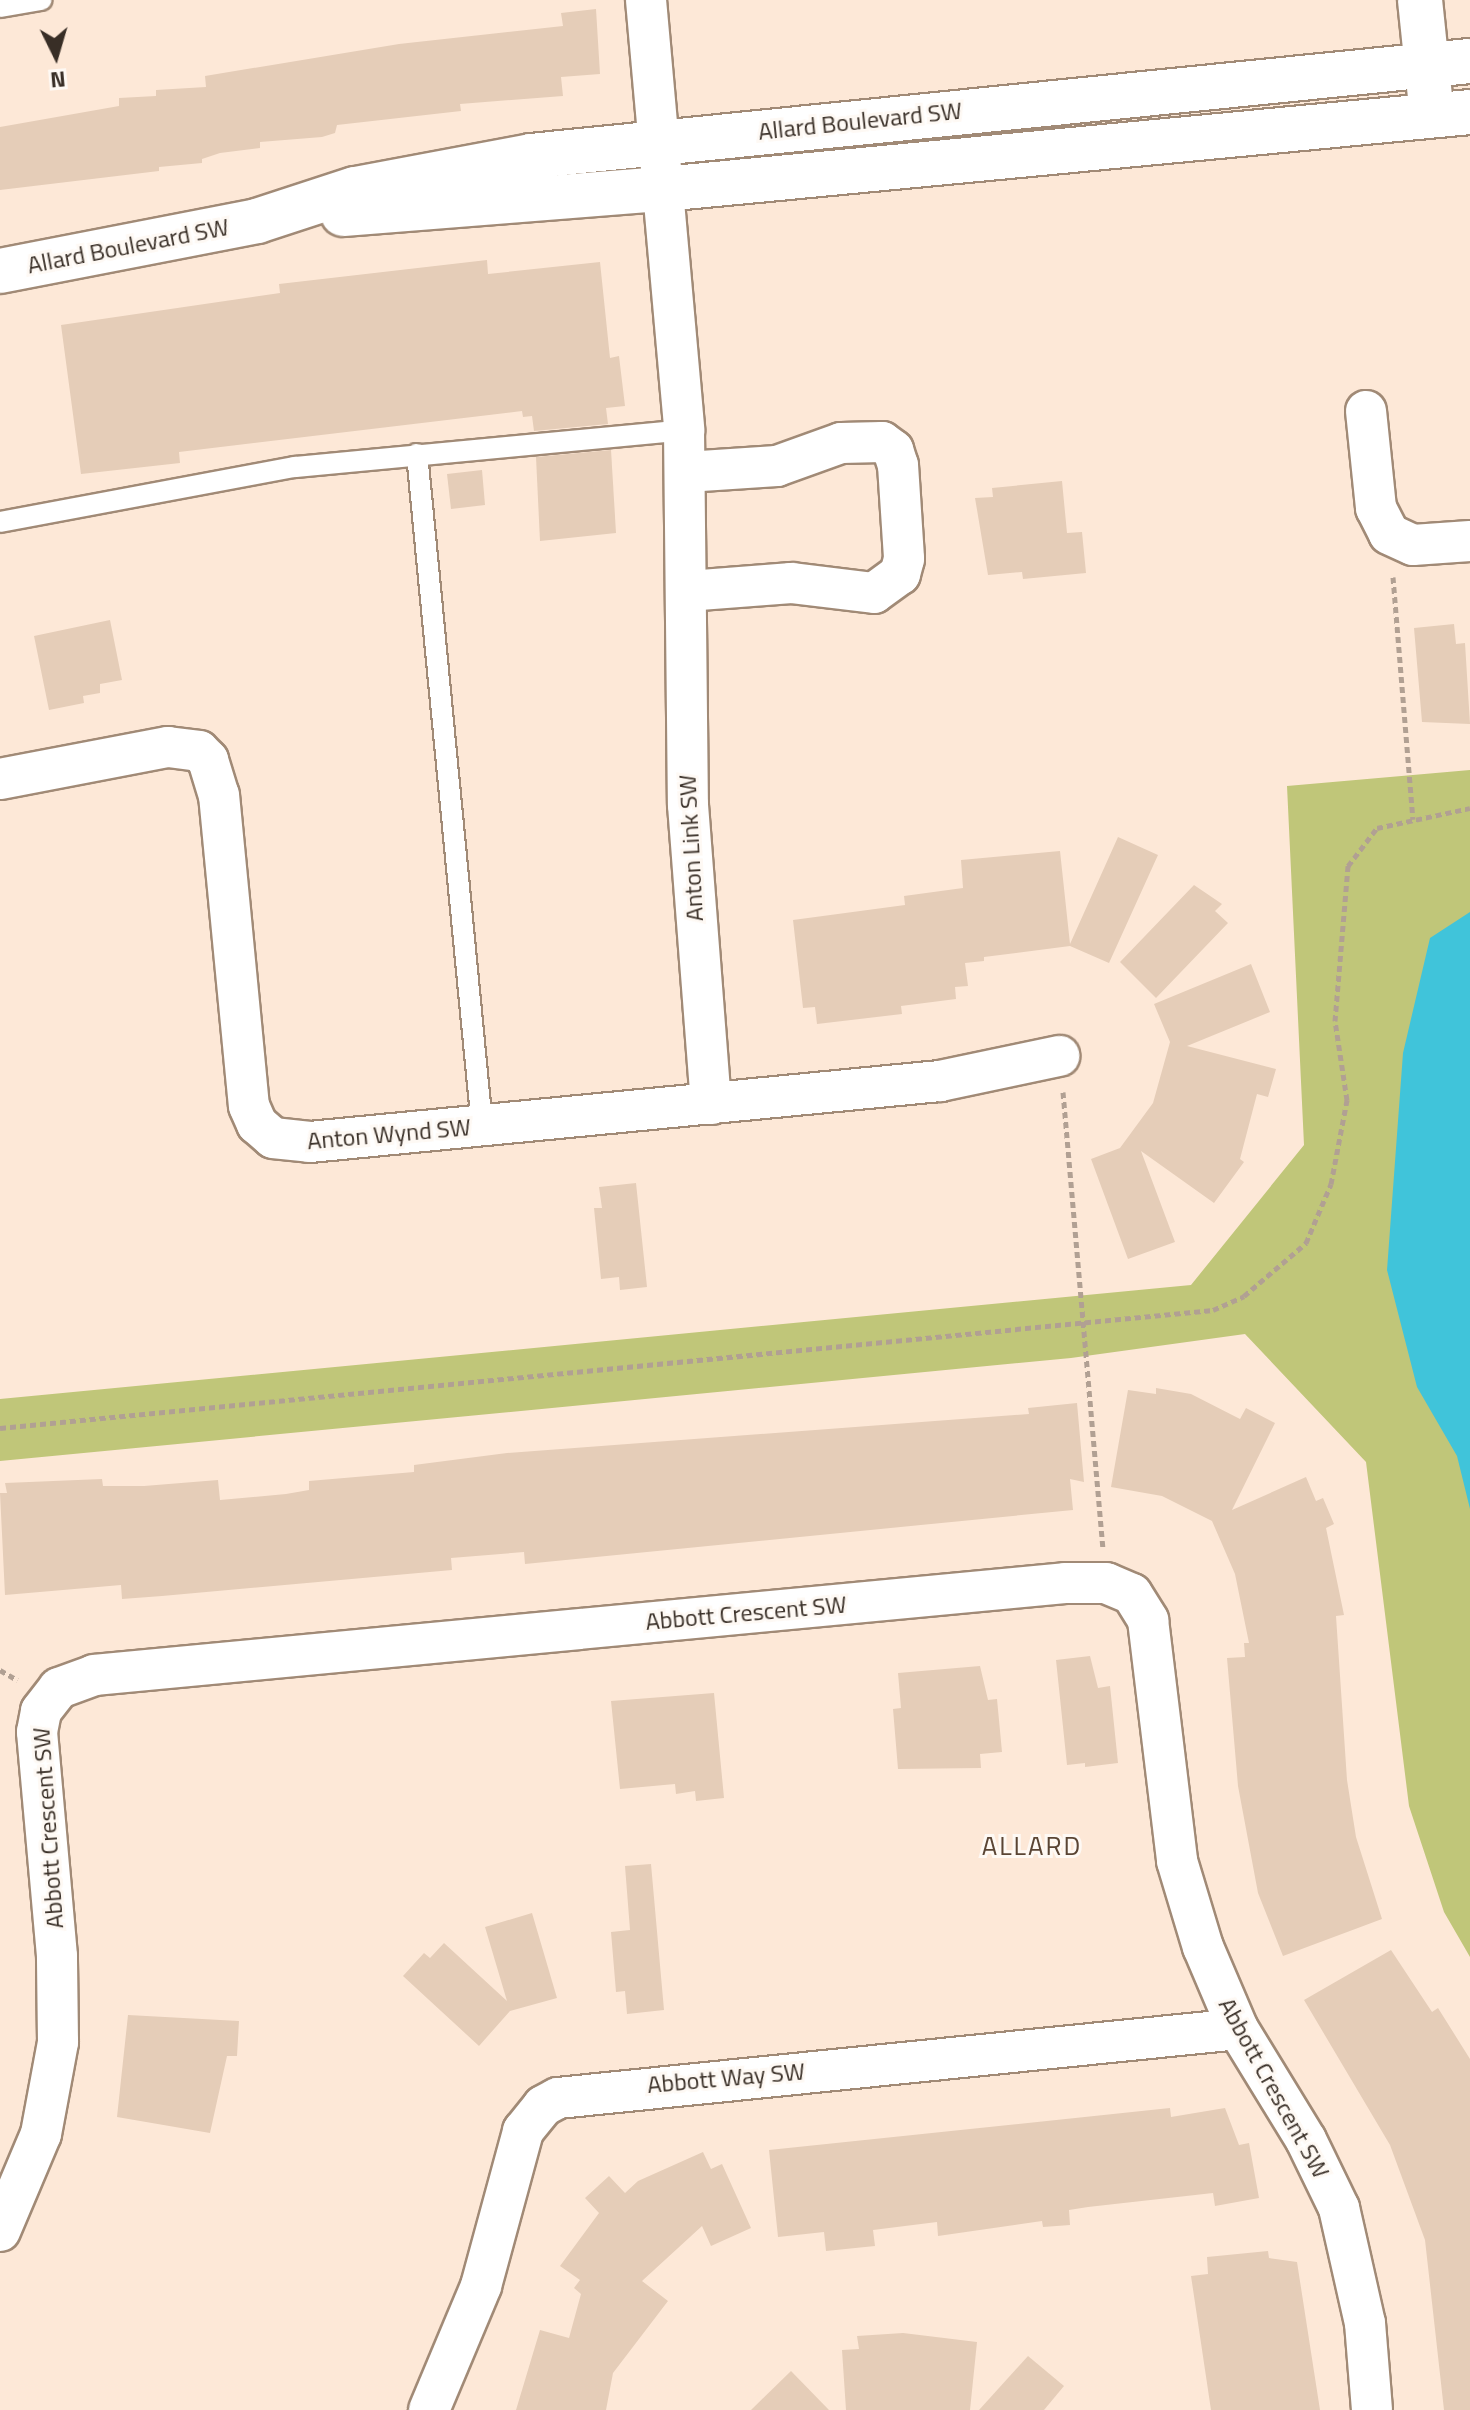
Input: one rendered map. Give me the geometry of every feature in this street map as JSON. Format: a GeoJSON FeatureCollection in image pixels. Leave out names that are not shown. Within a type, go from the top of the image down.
{"type":"FeatureCollection","features":[{"type":"Feature","properties":{"kind":"street","name":"Anton Link SW"},"geometry":{"type":"LineString","coordinates":[[646,0],[684,430],[688,819],[711,1104]]}},
{"type":"Feature","properties":{"kind":"street"},"geometry":{"type":"LineString","coordinates":[[1420,0],[1426,67],[1451,113]]}},
{"type":"Feature","properties":{"kind":"street","name":"Allard Boulevard SW"},"geometry":{"type":"LineString","coordinates":[[257,221],[355,189],[446,169],[658,141],[1470,61]]}},
{"type":"Feature","properties":{"kind":"street","name":"Allard Boulevard SW"},"geometry":{"type":"LineString","coordinates":[[0,271],[257,221],[663,189],[1451,113]]}},
{"type":"Feature","properties":{"kind":"street"},"geometry":{"type":"LineString","coordinates":[[1366,411],[1376,508],[1389,534],[1413,545],[1470,541]]}},
{"type":"Feature","properties":{"kind":"street"},"geometry":{"type":"LineString","coordinates":[[686,472],[777,466],[841,443],[882,442],[893,450],[898,465],[904,559],[900,574],[874,593],[791,583],[686,591]]}},
{"type":"Feature","properties":{"kind":"street","name":"Anton Wynd SW"},"geometry":{"type":"LineString","coordinates":[[0,779],[154,749],[199,751],[215,774],[219,795],[247,1088],[257,1124],[273,1138],[310,1142],[940,1081],[1059,1056]]}},
{"type":"Feature","properties":{"kind":"street","name":"Abbott Crescent SW"},"geometry":{"type":"LineString","coordinates":[[0,2231],[41,2134],[58,2042],[57,1956],[37,1732],[41,1711],[59,1688],[94,1675],[1065,1583],[1106,1583],[1132,1594],[1148,1620],[1177,1861],[1203,1947],[1238,2029],[1306,2140],[1339,2208],[1365,2323],[1372,2410]]}},
{"type":"Feature","properties":{"kind":"street","name":"Abbott Way SW"},"geometry":{"type":"LineString","coordinates":[[429,2410],[481,2286],[523,2131],[543,2106],[558,2098],[1238,2029]]}},
{"type":"Feature","properties":{"kind":"lane"},"geometry":{"type":"LineString","coordinates":[[0,7],[41,0]]}},
{"type":"Feature","properties":{"kind":"lane"},"geometry":{"type":"LineString","coordinates":[[0,522],[295,467],[684,430]]}},
{"type":"Feature","properties":{"kind":"lane"},"geometry":{"type":"LineString","coordinates":[[417,454],[482,1125]]}},
{"type":"Feature","properties":{"kind":"path"},"geometry":{"type":"LineString","coordinates":[[1389,534],[1413,819]]}},
{"type":"Feature","properties":{"kind":"path"},"geometry":{"type":"LineString","coordinates":[[0,1428],[1085,1325],[1213,1310],[1244,1296],[1306,1243],[1331,1184],[1347,1100],[1335,1021],[1348,866],[1377,828],[1470,808]]}},
{"type":"Feature","properties":{"kind":"path"},"geometry":{"type":"LineString","coordinates":[[1059,1056],[1106,1583]]}},
{"type":"Feature","properties":{"kind":"green space"},"geometry":{"type":"Polygon","coordinates":[[[1470,770],[1470,1957],[1444,1912],[1409,1806],[1366,1462],[1245,1334],[1071,1358],[0,1461],[0,1399],[1191,1285],[1304,1145],[1287,786],[1470,770]]]}},
{"type":"Feature","properties":{"kind":"water"},"geometry":{"type":"Polygon","coordinates":[[[1470,912],[1470,1509],[1457,1456],[1417,1387],[1387,1270],[1403,1053],[1430,938],[1470,912]]]}},
{"type":"Feature","properties":{"kind":"building"},"geometry":{"type":"Polygon","coordinates":[[[596,9],[600,74],[561,77],[563,96],[460,104],[461,111],[337,125],[335,133],[322,137],[260,142],[260,148],[220,153],[202,159],[202,163],[0,190],[0,127],[119,106],[119,98],[156,96],[156,90],[206,87],[205,76],[399,44],[563,26],[561,13],[596,9]]]}},
{"type":"Feature","properties":{"kind":"building"},"geometry":{"type":"Polygon","coordinates":[[[487,260],[488,274],[600,262],[610,358],[619,356],[625,406],[606,408],[608,424],[534,431],[532,416],[523,417],[522,411],[179,452],[180,463],[81,474],[61,325],[280,293],[279,284],[487,260]]]}},
{"type":"Feature","properties":{"kind":"building"},"geometry":{"type":"Polygon","coordinates":[[[611,450],[616,533],[540,541],[536,457],[611,450]]]}},
{"type":"Feature","properties":{"kind":"building"},"geometry":{"type":"Polygon","coordinates":[[[482,470],[485,505],[451,509],[447,474],[482,470]]]}},
{"type":"Feature","properties":{"kind":"building"},"geometry":{"type":"Polygon","coordinates":[[[1062,481],[1067,533],[1082,532],[1086,573],[1023,579],[1022,572],[988,575],[975,498],[993,497],[992,488],[1062,481]]]}},
{"type":"Feature","properties":{"kind":"building"},"geometry":{"type":"Polygon","coordinates":[[[110,620],[122,680],[100,684],[100,693],[83,696],[84,703],[49,710],[34,636],[110,620]]]}},
{"type":"Feature","properties":{"kind":"building"},"geometry":{"type":"Polygon","coordinates":[[[1454,624],[1456,644],[1465,643],[1470,724],[1422,722],[1414,628],[1454,624]]]}},
{"type":"Feature","properties":{"kind":"building"},"geometry":{"type":"Polygon","coordinates":[[[1118,837],[1158,855],[1109,963],[1070,946],[984,957],[984,961],[965,963],[968,986],[955,987],[956,999],[901,1006],[902,1014],[817,1024],[815,1007],[803,1008],[793,920],[905,905],[904,896],[963,888],[961,860],[1060,851],[1070,944],[1118,837]]]}},
{"type":"Feature","properties":{"kind":"building"},"geometry":{"type":"Polygon","coordinates":[[[1194,885],[1222,904],[1215,911],[1228,923],[1156,998],[1120,962],[1194,885]]]}},
{"type":"Feature","properties":{"kind":"building"},"geometry":{"type":"Polygon","coordinates":[[[1251,964],[1270,1012],[1187,1046],[1276,1069],[1268,1097],[1257,1094],[1240,1159],[1244,1162],[1214,1203],[1141,1151],[1175,1242],[1128,1259],[1091,1159],[1120,1148],[1153,1103],[1170,1042],[1154,1004],[1251,964]]]}},
{"type":"Feature","properties":{"kind":"building"},"geometry":{"type":"Polygon","coordinates":[[[636,1183],[647,1287],[620,1290],[619,1277],[601,1279],[594,1208],[602,1208],[599,1187],[636,1183]]]}},
{"type":"Feature","properties":{"kind":"building"},"geometry":{"type":"Polygon","coordinates":[[[1156,1388],[1191,1394],[1240,1419],[1246,1408],[1275,1423],[1232,1510],[1306,1477],[1316,1501],[1323,1498],[1334,1524],[1326,1528],[1344,1615],[1336,1616],[1347,1780],[1356,1837],[1382,1919],[1283,1956],[1258,1893],[1238,1786],[1227,1658],[1245,1657],[1244,1643],[1249,1643],[1235,1574],[1212,1521],[1162,1496],[1111,1487],[1128,1390],[1156,1394],[1156,1388]]]}},
{"type":"Feature","properties":{"kind":"building"},"geometry":{"type":"Polygon","coordinates":[[[1077,1403],[1084,1482],[1070,1479],[1073,1510],[525,1564],[524,1552],[451,1558],[452,1570],[162,1596],[122,1599],[121,1585],[5,1595],[0,1493],[7,1493],[5,1483],[102,1479],[103,1486],[144,1486],[218,1480],[220,1500],[286,1494],[309,1490],[309,1481],[414,1472],[414,1465],[507,1453],[1029,1414],[1028,1408],[1077,1403]]]}},
{"type":"Feature","properties":{"kind":"building"},"geometry":{"type":"Polygon","coordinates":[[[1090,1656],[1098,1688],[1110,1686],[1118,1763],[1085,1767],[1085,1763],[1067,1765],[1056,1660],[1090,1656]]]}},
{"type":"Feature","properties":{"kind":"building"},"geometry":{"type":"Polygon","coordinates":[[[980,1666],[988,1700],[997,1699],[1002,1752],[980,1754],[981,1768],[898,1769],[893,1709],[901,1708],[898,1673],[980,1666]]]}},
{"type":"Feature","properties":{"kind":"building"},"geometry":{"type":"Polygon","coordinates":[[[714,1693],[724,1798],[696,1801],[695,1791],[676,1794],[675,1784],[620,1789],[611,1701],[714,1693]]]}},
{"type":"Feature","properties":{"kind":"building"},"geometry":{"type":"Polygon","coordinates":[[[651,1864],[664,2010],[627,2014],[625,1991],[616,1992],[611,1932],[630,1930],[625,1866],[651,1864]]]}},
{"type":"Feature","properties":{"kind":"building"},"geometry":{"type":"Polygon","coordinates":[[[532,1913],[557,1998],[510,2011],[479,2046],[403,1976],[424,1953],[430,1958],[444,1943],[507,2001],[485,1927],[532,1913]]]}},
{"type":"Feature","properties":{"kind":"building"},"geometry":{"type":"Polygon","coordinates":[[[1391,1950],[1432,2012],[1438,2008],[1470,2059],[1470,2410],[1444,2410],[1425,2240],[1390,2145],[1304,2000],[1391,1950]]]}},
{"type":"Feature","properties":{"kind":"building"},"geometry":{"type":"Polygon","coordinates":[[[128,2015],[239,2021],[237,2056],[227,2056],[210,2133],[117,2117],[128,2015]]]}},
{"type":"Feature","properties":{"kind":"building"},"geometry":{"type":"Polygon","coordinates":[[[1170,2108],[1171,2117],[1225,2108],[1239,2145],[1249,2143],[1259,2198],[1215,2206],[1213,2193],[1088,2207],[1069,2210],[1070,2225],[1043,2227],[1042,2221],[938,2236],[937,2222],[873,2230],[875,2246],[826,2251],[824,2232],[778,2237],[769,2150],[1170,2108]]]}},
{"type":"Feature","properties":{"kind":"building"},"geometry":{"type":"Polygon","coordinates":[[[703,2152],[711,2169],[722,2164],[751,2228],[711,2246],[702,2226],[642,2281],[668,2301],[613,2373],[606,2410],[516,2410],[540,2330],[569,2338],[581,2294],[574,2288],[580,2280],[560,2266],[599,2213],[585,2198],[609,2176],[625,2193],[638,2181],[703,2152]]]}},
{"type":"Feature","properties":{"kind":"building"},"geometry":{"type":"Polygon","coordinates":[[[1268,2251],[1269,2258],[1297,2262],[1320,2410],[1211,2410],[1191,2276],[1208,2274],[1207,2257],[1268,2251]]]}},
{"type":"Feature","properties":{"kind":"building"},"geometry":{"type":"Polygon","coordinates":[[[903,2333],[977,2342],[970,2410],[846,2410],[842,2350],[859,2349],[857,2336],[903,2333]]]}},
{"type":"Feature","properties":{"kind":"building"},"geometry":{"type":"Polygon","coordinates":[[[1028,2356],[1064,2386],[1044,2410],[979,2410],[1028,2356]]]}},
{"type":"Feature","properties":{"kind":"building"},"geometry":{"type":"Polygon","coordinates":[[[791,2371],[829,2410],[751,2410],[791,2371]]]}},
{"type":"Feature","properties":{"kind":"district","name":"ALLARD"},"geometry":{"type":"Point","coordinates":[1032,1846]}}]}
